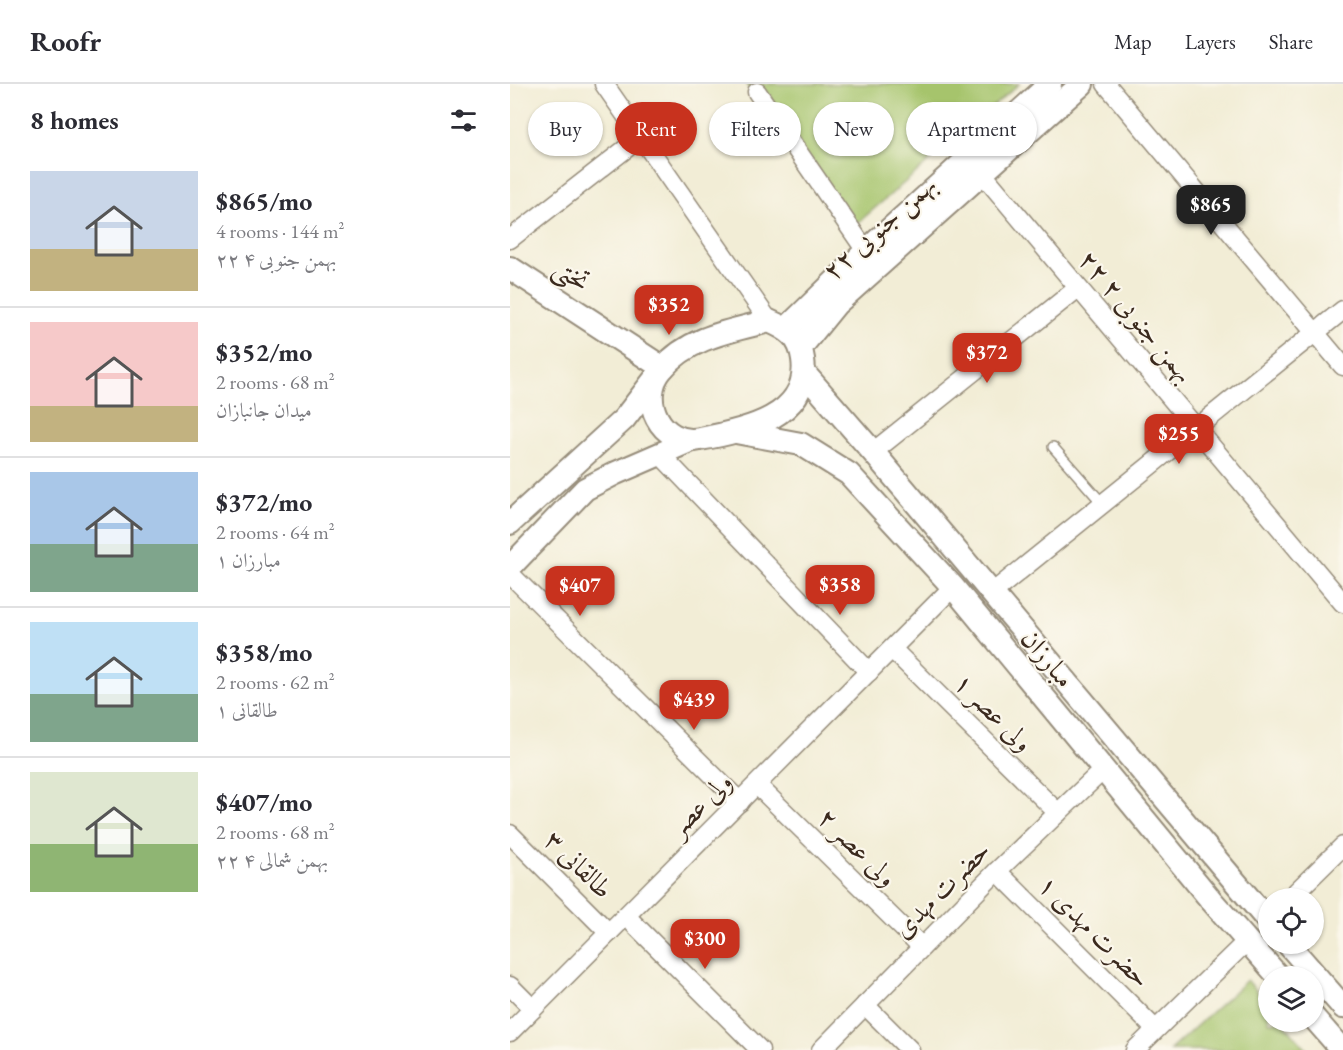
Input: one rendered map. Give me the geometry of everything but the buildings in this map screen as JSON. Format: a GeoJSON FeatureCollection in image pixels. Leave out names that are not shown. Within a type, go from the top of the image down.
{"type":"FeatureCollection","features":[{"type":"Feature","properties":{"kind":"street"},"geometry":{"type":"LineString","coordinates":[[604,84],[617,102]]}},
{"type":"Feature","properties":{"kind":"street","name":"۲۲ بهمن جنوبی"},"geometry":{"type":"LineString","coordinates":[[778,325],[866,251],[1050,84]]}},
{"type":"Feature","properties":{"kind":"street","name":"۲۲ بهمن جنوبی"},"geometry":{"type":"LineString","coordinates":[[801,347],[837,304],[1082,84]]}},
{"type":"Feature","properties":{"kind":"street"},"geometry":{"type":"LineString","coordinates":[[1106,84],[1343,366]]}},
{"type":"Feature","properties":{"kind":"street"},"geometry":{"type":"LineString","coordinates":[[757,92],[866,251]]}},
{"type":"Feature","properties":{"kind":"street"},"geometry":{"type":"LineString","coordinates":[[510,239],[617,156]]}},
{"type":"Feature","properties":{"kind":"street"},"geometry":{"type":"LineString","coordinates":[[510,567],[585,489],[693,440],[736,432],[779,414],[798,393],[805,374],[801,347],[778,325],[655,156]]}},
{"type":"Feature","properties":{"kind":"street","name":"۲۲ بهمن جنوبی ۲"},"geometry":{"type":"LineString","coordinates":[[982,173],[1343,603]]}},
{"type":"Feature","properties":{"kind":"street","name":"تختی"},"geometry":{"type":"LineString","coordinates":[[510,268],[659,374]]}},
{"type":"Feature","properties":{"kind":"street"},"geometry":{"type":"LineString","coordinates":[[873,452],[1078,288]]}},
{"type":"Feature","properties":{"kind":"street"},"geometry":{"type":"LineString","coordinates":[[992,593],[1343,310]]}},
{"type":"Feature","properties":{"kind":"street"},"geometry":{"type":"LineString","coordinates":[[510,523],[624,419],[659,374],[686,348],[713,335],[778,325]]}},
{"type":"Feature","properties":{"kind":"street"},"geometry":{"type":"LineString","coordinates":[[659,374],[651,393],[652,407],[657,420],[666,430],[679,438],[693,440]]}},
{"type":"Feature","properties":{"kind":"street","name":"مبارزان"},"geometry":{"type":"LineString","coordinates":[[805,374],[1258,908]]}},
{"type":"Feature","properties":{"kind":"street","name":"مبارزان"},"geometry":{"type":"LineString","coordinates":[[736,432],[801,444],[849,474],[953,587],[1103,770],[1269,966]]}},
{"type":"Feature","properties":{"kind":"street"},"geometry":{"type":"LineString","coordinates":[[660,454],[869,672]]}},
{"type":"Feature","properties":{"kind":"street"},"geometry":{"type":"LineString","coordinates":[[510,574],[740,802]]}},
{"type":"Feature","properties":{"kind":"street","name":"ولی عصر"},"geometry":{"type":"LineString","coordinates":[[510,1032],[953,587]]}},
{"type":"Feature","properties":{"kind":"street","name":"ولی عصر ۱"},"geometry":{"type":"LineString","coordinates":[[892,649],[1058,813]]}},
{"type":"Feature","properties":{"kind":"street","name":"حضرت مهدی"},"geometry":{"type":"LineString","coordinates":[[821,1050],[997,871],[1103,770]]}},
{"type":"Feature","properties":{"kind":"street","name":"ولی عصر ۲"},"geometry":{"type":"LineString","coordinates":[[756,785],[922,947]]}},
{"type":"Feature","properties":{"kind":"street","name":"طالقانی ۳"},"geometry":{"type":"LineString","coordinates":[[510,834],[609,933]]}},
{"type":"Feature","properties":{"kind":"street"},"geometry":{"type":"LineString","coordinates":[[1300,888],[1343,846]]}},
{"type":"Feature","properties":{"kind":"street","name":"حضرت مهدی ۱"},"geometry":{"type":"LineString","coordinates":[[997,871],[1155,1029]]}},
{"type":"Feature","properties":{"kind":"street"},"geometry":{"type":"LineString","coordinates":[[626,916],[760,1050]]}},
{"type":"Feature","properties":{"kind":"street"},"geometry":{"type":"LineString","coordinates":[[1135,1050],[1258,930]]}},
{"type":"Feature","properties":{"kind":"street"},"geometry":{"type":"LineString","coordinates":[[1297,954],[1343,1007]]}},
{"type":"Feature","properties":{"kind":"street"},"geometry":{"type":"LineString","coordinates":[[510,986],[533,1009]]}},
{"type":"Feature","properties":{"kind":"street"},"geometry":{"type":"LineString","coordinates":[[865,1005],[910,1050]]}},
{"type":"Feature","properties":{"kind":"street"},"geometry":{"type":"LineString","coordinates":[[1324,1029],[1342,1050]]}},
{"type":"Feature","properties":{"kind":"lane"},"geometry":{"type":"LineString","coordinates":[[1053,447],[1103,504]]}},
{"type":"Feature","properties":{"kind":"green space"},"geometry":{"type":"Polygon","coordinates":[[[746,84],[1019,84],[998,102],[906,102],[906,156],[935,156],[846,233],[794,156],[801,156],[801,102],[758,102],[746,84]]]}},
{"type":"Feature","properties":{"kind":"green space"},"geometry":{"type":"Polygon","coordinates":[[[1247,980],[1258,992],[1258,1032],[1292,1032],[1307,1050],[1170,1050],[1247,980]]]}}]}
